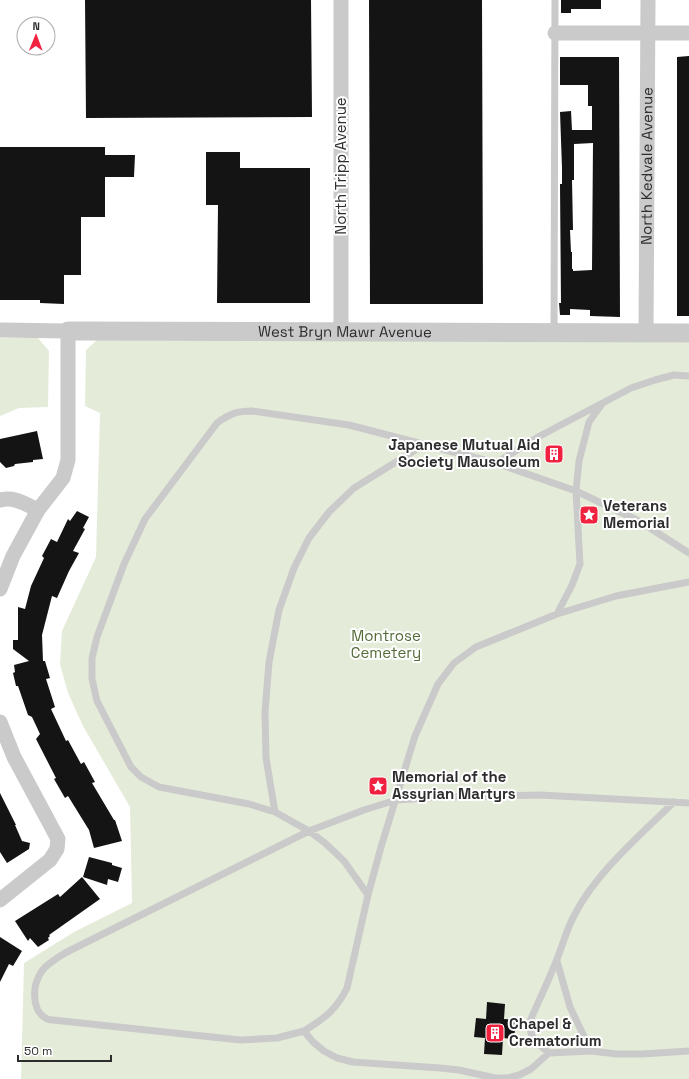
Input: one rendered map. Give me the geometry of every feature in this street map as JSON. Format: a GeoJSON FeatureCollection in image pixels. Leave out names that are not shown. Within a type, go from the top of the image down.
{"type":"FeatureCollection","features":[{"type":"Feature","properties":{"kind":"street","name":"North Tripp Avenue"},"geometry":{"type":"LineString","coordinates":[[341,0],[341,332]]}},
{"type":"Feature","properties":{"kind":"street","name":"North Kedvale Avenue"},"geometry":{"type":"LineString","coordinates":[[646,333],[648,0]]}},
{"type":"Feature","properties":{"kind":"street"},"geometry":{"type":"LineString","coordinates":[[555,33],[689,33]]}},
{"type":"Feature","properties":{"kind":"street","name":"West Bryn Mawr Avenue"},"geometry":{"type":"LineString","coordinates":[[0,330],[689,333]]}},
{"type":"Feature","properties":{"kind":"street"},"geometry":{"type":"LineString","coordinates":[[0,589],[13,556],[38,510],[63,478],[68,460],[68,331]]}},
{"type":"Feature","properties":{"kind":"street"},"geometry":{"type":"LineString","coordinates":[[0,500],[7,498],[19,500],[38,510]]}},
{"type":"Feature","properties":{"kind":"street"},"geometry":{"type":"LineString","coordinates":[[0,722],[14,757],[58,839],[58,849],[50,860],[0,900]]}},
{"type":"Feature","properties":{"kind":"lane"},"geometry":{"type":"LineString","coordinates":[[554,333],[555,0]]}},
{"type":"Feature","properties":{"kind":"lane"},"geometry":{"type":"LineString","coordinates":[[496,463],[538,437],[631,388],[655,380],[674,376],[689,376]]}},
{"type":"Feature","properties":{"kind":"lane"},"geometry":{"type":"LineString","coordinates":[[557,614],[572,585],[580,564],[576,491],[579,461],[589,422],[602,404]]}},
{"type":"Feature","properties":{"kind":"lane"},"geometry":{"type":"LineString","coordinates":[[368,895],[344,861],[325,843],[309,831],[275,812],[249,804],[159,787],[141,777],[131,767],[97,701],[92,679],[92,658],[97,637],[124,564],[145,519],[217,423],[226,416],[239,411],[349,425],[496,463],[576,491],[639,521],[689,553]]}},
{"type":"Feature","properties":{"kind":"lane"},"geometry":{"type":"LineString","coordinates":[[275,812],[266,758],[265,712],[269,662],[279,610],[294,568],[308,538],[330,512],[354,488],[425,444]]}},
{"type":"Feature","properties":{"kind":"lane"},"geometry":{"type":"LineString","coordinates":[[689,582],[616,596],[557,614],[476,647],[454,663],[438,684],[415,736],[396,800],[382,841],[347,988],[340,1001],[322,1020],[304,1031],[278,1038],[240,1040],[53,1020],[44,1018],[36,1005],[34,993],[39,974],[65,952],[309,831],[364,810],[396,800],[444,797],[540,795],[689,804]]}},
{"type":"Feature","properties":{"kind":"lane"},"geometry":{"type":"LineString","coordinates":[[548,1053],[532,1037],[530,1021],[557,961],[574,914],[583,899],[602,875],[628,846],[674,802]]}},
{"type":"Feature","properties":{"kind":"lane"},"geometry":{"type":"LineString","coordinates":[[557,961],[570,1007],[591,1050]]}},
{"type":"Feature","properties":{"kind":"lane"},"geometry":{"type":"LineString","coordinates":[[304,1031],[313,1042],[324,1051],[337,1058],[353,1062],[446,1068],[495,1078],[507,1078],[520,1075],[531,1069],[548,1053],[591,1050],[617,1054],[689,1051]]}},
{"type":"Feature","properties":{"kind":"green space"},"geometry":{"type":"Polygon","coordinates":[[[0,338],[38,338],[49,351],[48,407],[19,408],[0,416],[0,338]]]}},
{"type":"Feature","properties":{"kind":"green space","name":"Montrose Cemetery"},"geometry":{"type":"Polygon","coordinates":[[[99,338],[689,341],[689,1079],[21,1079],[24,963],[74,932],[132,903],[130,807],[83,726],[68,693],[60,664],[62,631],[96,557],[100,413],[85,406],[86,350],[99,338]]]}},
{"type":"Feature","properties":{"kind":"building"},"geometry":{"type":"Polygon","coordinates":[[[85,0],[311,0],[312,117],[86,118],[85,0]]]}},
{"type":"Feature","properties":{"kind":"building"},"geometry":{"type":"Polygon","coordinates":[[[369,0],[482,0],[483,304],[370,304],[369,0]]]}},
{"type":"Feature","properties":{"kind":"building"},"geometry":{"type":"Polygon","coordinates":[[[561,0],[601,0],[601,9],[571,9],[571,13],[561,13],[561,0]]]}},
{"type":"Feature","properties":{"kind":"building"},"geometry":{"type":"Polygon","coordinates":[[[689,56],[689,316],[677,316],[677,57],[689,56]]]}},
{"type":"Feature","properties":{"kind":"building"},"geometry":{"type":"Polygon","coordinates":[[[560,57],[619,57],[620,317],[590,316],[590,310],[570,309],[570,315],[560,315],[560,184],[562,184],[562,168],[560,112],[571,111],[572,130],[592,130],[592,106],[588,106],[588,85],[560,85],[560,57]],[[593,143],[574,144],[574,180],[572,180],[573,230],[570,230],[572,269],[573,271],[592,270],[593,143]]]}},
{"type":"Feature","properties":{"kind":"building"},"geometry":{"type":"Polygon","coordinates":[[[0,147],[105,147],[105,155],[135,155],[134,177],[105,177],[105,217],[81,217],[81,275],[64,275],[64,304],[40,303],[40,300],[0,300],[0,147]]]}},
{"type":"Feature","properties":{"kind":"building"},"geometry":{"type":"Polygon","coordinates":[[[206,152],[240,152],[240,168],[310,168],[310,303],[217,303],[218,205],[206,205],[206,152]]]}},
{"type":"Feature","properties":{"kind":"building"},"geometry":{"type":"Polygon","coordinates":[[[37,431],[43,459],[15,464],[14,466],[6,468],[0,462],[0,439],[37,431]]]}},
{"type":"Feature","properties":{"kind":"building"},"geometry":{"type":"Polygon","coordinates":[[[77,511],[89,517],[83,528],[85,529],[73,551],[79,553],[57,598],[52,596],[42,635],[43,661],[45,661],[50,678],[46,679],[55,707],[51,709],[66,741],[68,740],[81,764],[84,762],[95,782],[92,783],[115,820],[122,841],[94,848],[89,830],[68,796],[65,798],[54,779],[56,778],[36,739],[40,734],[32,717],[28,715],[18,686],[16,686],[13,673],[15,672],[14,665],[29,661],[13,649],[13,640],[18,640],[18,607],[25,609],[31,586],[44,558],[42,556],[51,539],[57,542],[68,519],[70,521],[77,511]]]}},
{"type":"Feature","properties":{"kind":"building"},"geometry":{"type":"Polygon","coordinates":[[[0,793],[16,825],[22,841],[30,843],[29,849],[7,863],[0,852],[0,793]]]}},
{"type":"Feature","properties":{"kind":"building"},"geometry":{"type":"Polygon","coordinates":[[[89,857],[112,863],[112,865],[122,868],[118,882],[108,879],[107,885],[83,877],[89,857]]]}},
{"type":"Feature","properties":{"kind":"building"},"geometry":{"type":"Polygon","coordinates":[[[82,877],[100,899],[49,935],[49,940],[38,947],[30,938],[28,941],[15,921],[58,894],[60,897],[82,877]]]}},
{"type":"Feature","properties":{"kind":"building"},"geometry":{"type":"Polygon","coordinates":[[[0,937],[22,951],[13,966],[9,964],[0,982],[0,937]]]}},
{"type":"Feature","properties":{"kind":"building","name":"Chapel & Crematorium"},"geometry":{"type":"Polygon","coordinates":[[[487,1002],[505,1004],[504,1019],[516,1020],[514,1039],[503,1038],[502,1055],[484,1054],[485,1038],[474,1037],[476,1018],[486,1019],[487,1002]]]}},
{"type":"Feature","properties":{"kind":"place","name":"Japanese Mutual Aid Society Mausoleum"},"geometry":{"type":"Point","coordinates":[554,454]}},
{"type":"Feature","properties":{"kind":"place","name":"Veterans Memorial"},"geometry":{"type":"Point","coordinates":[589,515]}},
{"type":"Feature","properties":{"kind":"place","name":"Memorial of the Assyrian Martyrs"},"geometry":{"type":"Point","coordinates":[378,786]}},
{"type":"Feature","properties":{"kind":"place","name":"Chapel & Crematorium"},"geometry":{"type":"Point","coordinates":[495,1033]}}]}
